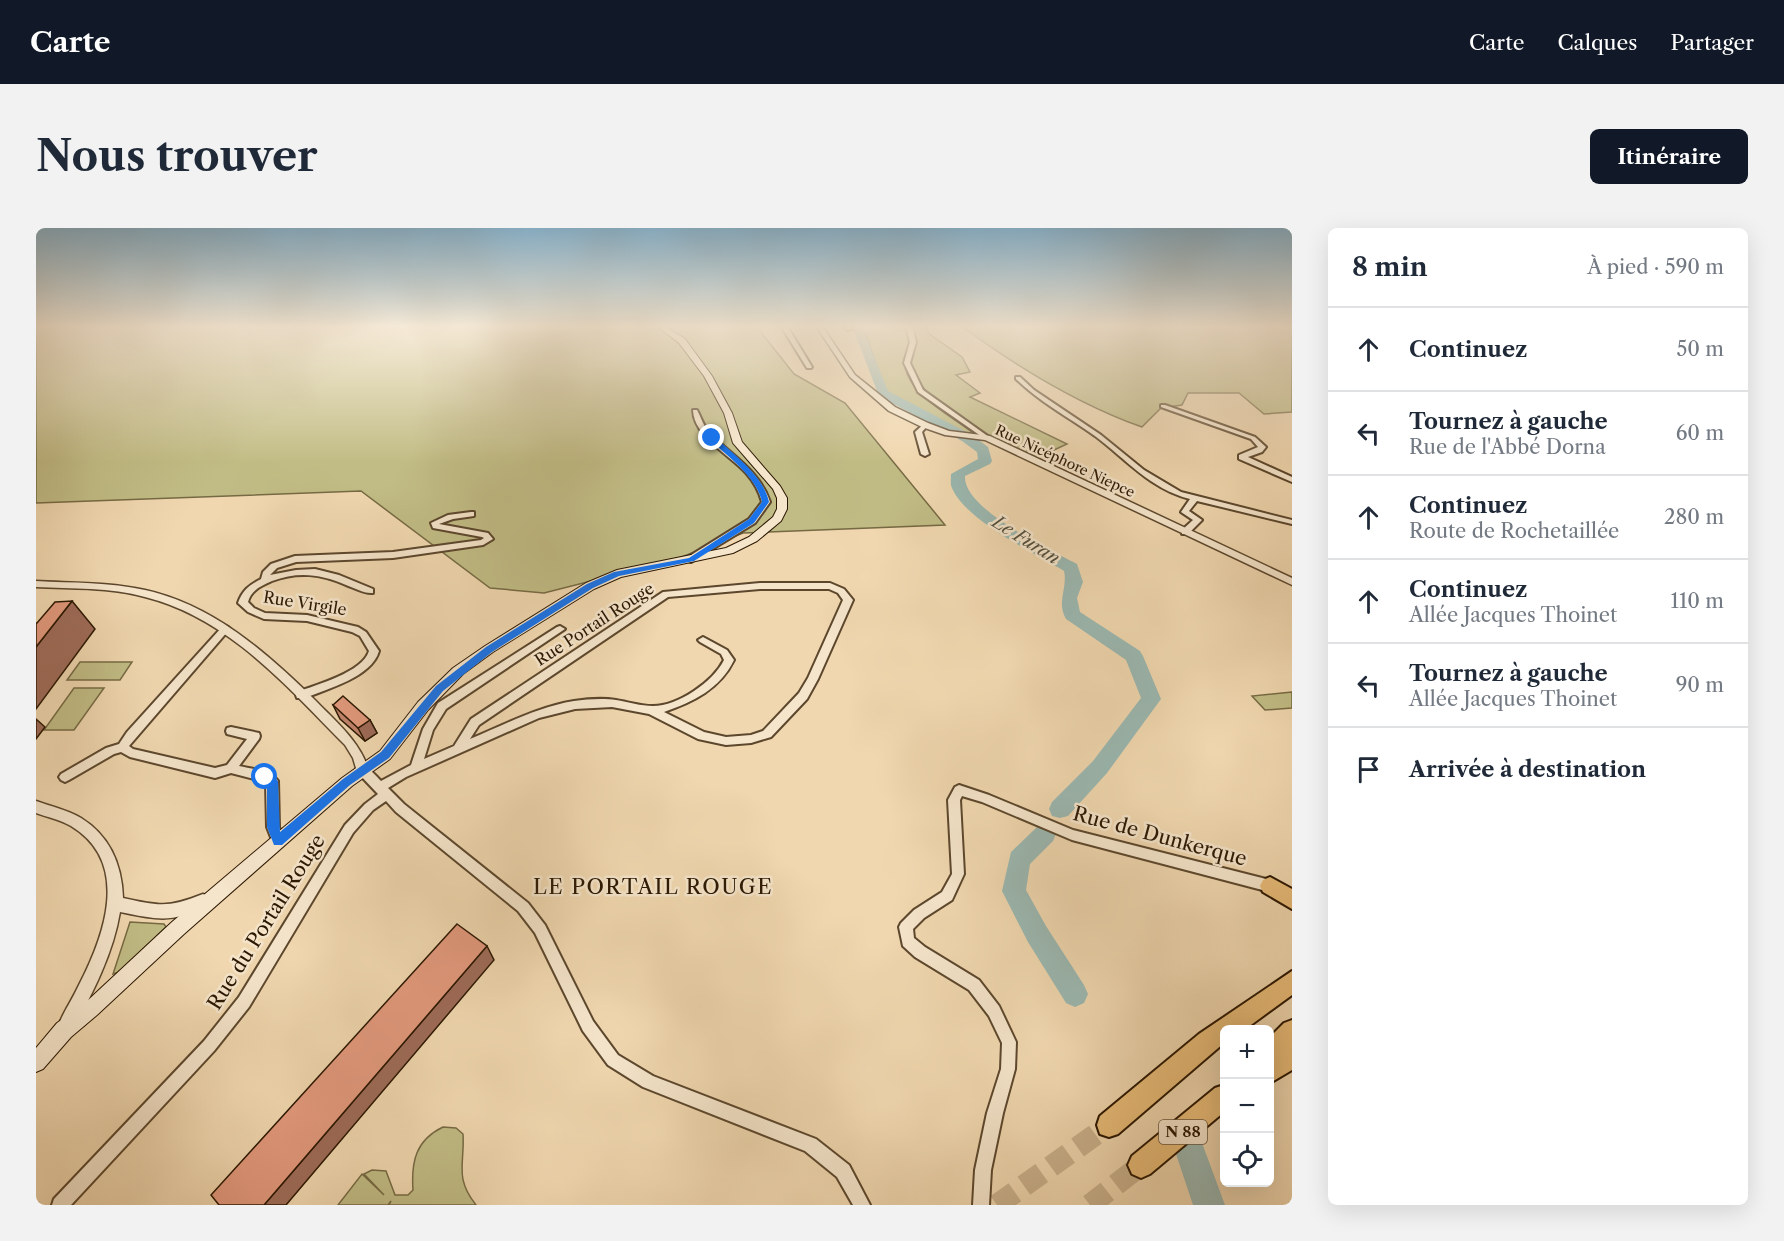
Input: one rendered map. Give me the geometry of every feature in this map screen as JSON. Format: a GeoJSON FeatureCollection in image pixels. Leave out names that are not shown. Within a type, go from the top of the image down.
{"type":"FeatureCollection","features":[{"type":"Feature","properties":{"kind":"highway"},"geometry":{"type":"LineString","coordinates":[[1270,886],[1292,892]]}},
{"type":"Feature","properties":{"kind":"highway"},"geometry":{"type":"LineString","coordinates":[[1270,886],[1292,900]]}},
{"type":"Feature","properties":{"kind":"highway"},"geometry":{"type":"LineString","coordinates":[[1109,1125],[1207,1042],[1292,982]]}},
{"type":"Feature","properties":{"kind":"highway"},"geometry":{"type":"LineString","coordinates":[[1274,1048],[1292,1031]]}},
{"type":"Feature","properties":{"kind":"highway"},"geometry":{"type":"LineString","coordinates":[[1274,1068],[1292,1056]]}},
{"type":"Feature","properties":{"kind":"highway","name":"N 88"},"geometry":{"type":"LineString","coordinates":[[1141,1165],[1220,1102]]}},
{"type":"Feature","properties":{"kind":"main road"},"geometry":{"type":"LineString","coordinates":[[36,1062],[64,1030],[217,894],[347,782],[391,749],[440,688],[489,650],[590,586],[617,574],[729,551],[753,539],[777,519],[782,509],[782,498],[777,488],[738,443],[728,413],[705,372]]}},
{"type":"Feature","properties":{"kind":"street","name":"Rue Nicéphore Niepce"},"geometry":{"type":"LineString","coordinates":[[849,372],[892,410],[925,426],[959,435],[987,438],[1292,582]]}},
{"type":"Feature","properties":{"kind":"street"},"geometry":{"type":"LineString","coordinates":[[911,372],[920,390],[987,438]]}},
{"type":"Feature","properties":{"kind":"street"},"geometry":{"type":"LineString","coordinates":[[1018,378],[1032,391],[1099,436],[1141,472],[1178,494],[1292,522]]}},
{"type":"Feature","properties":{"kind":"street"},"geometry":{"type":"LineString","coordinates":[[1163,406],[1252,438],[1262,447],[1242,457],[1290,479]]}},
{"type":"Feature","properties":{"kind":"street"},"geometry":{"type":"LineString","coordinates":[[691,560],[752,521],[766,502],[764,491],[739,463],[703,431],[695,411]]}},
{"type":"Feature","properties":{"kind":"street"},"geometry":{"type":"LineString","coordinates":[[925,426],[918,432],[925,454]]}},
{"type":"Feature","properties":{"kind":"street"},"geometry":{"type":"LineString","coordinates":[[1185,531],[1198,520],[1185,512],[1194,499]]}},
{"type":"Feature","properties":{"kind":"street"},"geometry":{"type":"LineString","coordinates":[[264,580],[266,574],[274,566],[296,559],[393,555],[483,542],[489,539],[485,535],[436,526],[435,523],[451,516],[471,514]]}},
{"type":"Feature","properties":{"kind":"street","name":"Rue Virgile"},"geometry":{"type":"LineString","coordinates":[[301,695],[351,675],[372,658],[374,651],[363,634],[355,629],[307,618],[264,616],[243,603],[243,596],[248,589],[264,580],[316,572],[370,591]]}},
{"type":"Feature","properties":{"kind":"street"},"geometry":{"type":"LineString","coordinates":[[36,584],[145,593],[186,607],[225,629],[261,658],[349,742],[359,757],[363,771],[382,791],[523,907],[540,928],[588,1026],[613,1060],[648,1082],[810,1145],[843,1172],[862,1205]]}},
{"type":"Feature","properties":{"kind":"street","name":"Rue Portail Rouge"},"geometry":{"type":"LineString","coordinates":[[382,791],[416,768],[457,751],[536,715],[575,705],[612,703],[651,710],[702,736],[726,741],[751,739],[767,734],[803,696],[813,679],[848,600],[846,594],[830,586],[760,586],[666,594],[475,722],[457,751]]}},
{"type":"Feature","properties":{"kind":"street"},"geometry":{"type":"LineString","coordinates":[[65,777],[110,751],[123,747],[225,629]]}},
{"type":"Feature","properties":{"kind":"street"},"geometry":{"type":"LineString","coordinates":[[416,768],[428,729],[442,706],[560,629]]}},
{"type":"Feature","properties":{"kind":"street","name":"Rue Portail Rouge"},"geometry":{"type":"LineString","coordinates":[[651,710],[666,708],[699,691],[726,670],[729,660],[724,652],[703,640]]}},
{"type":"Feature","properties":{"kind":"street"},"geometry":{"type":"LineString","coordinates":[[231,731],[255,736],[231,768]]}},
{"type":"Feature","properties":{"kind":"street"},"geometry":{"type":"LineString","coordinates":[[123,747],[130,753],[215,773],[231,768],[272,781],[273,827],[278,841]]}},
{"type":"Feature","properties":{"kind":"street","name":"Rue de Dunkerque"},"geometry":{"type":"LineString","coordinates":[[981,1205],[983,1170],[995,1113],[1008,1069],[1009,1042],[994,1011],[974,986],[920,952],[908,941],[906,927],[919,914],[947,896],[958,873],[954,800],[959,790],[1072,835],[1270,886]]}},
{"type":"Feature","properties":{"kind":"street","name":"Rue du Portail Rouge"},"geometry":{"type":"LineString","coordinates":[[60,1205],[216,1037],[244,1002],[349,829],[382,791]]}},
{"type":"Feature","properties":{"kind":"street"},"geometry":{"type":"LineString","coordinates":[[36,807],[62,813],[84,825],[105,849],[112,866],[116,904],[108,942],[64,1030]]}},
{"type":"Feature","properties":{"kind":"street"},"geometry":{"type":"LineString","coordinates":[[116,904],[171,914],[217,894]]}},
{"type":"Feature","properties":{"kind":"shaded area"},"geometry":{"type":"Polygon","coordinates":[[[36,372],[792,372],[845,403],[945,525],[743,533],[674,560],[544,593],[490,588],[361,491],[36,503],[36,372]]]}},
{"type":"Feature","properties":{"kind":"shaded area"},"geometry":{"type":"Polygon","coordinates":[[[878,372],[907,372],[923,396],[972,432],[965,434],[885,391],[878,372]]]}},
{"type":"Feature","properties":{"kind":"shaded area"},"geometry":{"type":"Polygon","coordinates":[[[914,372],[970,372],[956,375],[980,393],[970,397],[1067,444],[1035,459],[983,433],[946,409],[918,381],[914,372]]]}},
{"type":"Feature","properties":{"kind":"shaded area"},"geometry":{"type":"Polygon","coordinates":[[[1030,372],[1292,372],[1292,412],[1264,414],[1239,393],[1188,393],[1182,405],[1161,408],[1142,427],[1094,407],[1030,372]]]}},
{"type":"Feature","properties":{"kind":"shaded area"},"geometry":{"type":"Polygon","coordinates":[[[80,662],[132,662],[120,680],[67,680],[80,662]]]}},
{"type":"Feature","properties":{"kind":"shaded area"},"geometry":{"type":"Polygon","coordinates":[[[74,688],[104,688],[74,730],[44,730],[74,688]]]}},
{"type":"Feature","properties":{"kind":"shaded area"},"geometry":{"type":"Polygon","coordinates":[[[1292,692],[1292,708],[1265,710],[1252,696],[1292,692]]]}},
{"type":"Feature","properties":{"kind":"shaded area"},"geometry":{"type":"Polygon","coordinates":[[[130,922],[164,924],[166,927],[119,972],[113,974],[130,922]]]}},
{"type":"Feature","properties":{"kind":"shaded area"},"geometry":{"type":"Polygon","coordinates":[[[443,1127],[456,1128],[463,1134],[463,1178],[469,1195],[476,1205],[389,1205],[391,1201],[388,1205],[338,1205],[362,1174],[384,1195],[364,1174],[372,1170],[386,1171],[395,1195],[408,1195],[413,1190],[413,1170],[417,1152],[427,1138],[443,1127]]]}},
{"type":"Feature","properties":{"kind":"building"},"geometry":{"type":"Polygon","coordinates":[[[72,601],[36,647],[36,623],[55,602],[72,601]]]}},
{"type":"Feature","properties":{"kind":"building"},"geometry":{"type":"Polygon","coordinates":[[[343,696],[370,720],[358,728],[333,705],[343,696]]]}},
{"type":"Feature","properties":{"kind":"building"},"geometry":{"type":"Polygon","coordinates":[[[457,924],[487,946],[264,1205],[219,1205],[211,1195],[457,924]]]}},
{"type":"Feature","properties":{"kind":"waterway","name":"Le Furan"},"geometry":{"type":"LineString","coordinates":[[875,372],[883,393],[967,438],[983,450],[985,461],[958,474],[958,487],[965,498],[977,510],[1008,532],[1071,568],[1075,582],[1069,598],[1072,615],[1134,656],[1151,699],[1100,767],[1060,809]]}},
{"type":"Feature","properties":{"kind":"waterway","name":"Le Furan"},"geometry":{"type":"LineString","coordinates":[[1045,834],[1019,859],[1014,891],[1037,934],[1075,994]]}},
{"type":"Feature","properties":{"kind":"waterway","name":"Le Furan"},"geometry":{"type":"LineString","coordinates":[[1191,1154],[1209,1205]]}},
{"type":"Feature","properties":{"kind":"tunnel"},"geometry":{"type":"LineString","coordinates":[[997,1205],[1109,1125]]}},
{"type":"Feature","properties":{"kind":"tunnel"},"geometry":{"type":"LineString","coordinates":[[1090,1205],[1141,1165]]}},
{"type":"Feature","properties":{"kind":"district","name":"LE PORTAIL ROUGE"},"geometry":{"type":"Point","coordinates":[653,887]}},
{"type":"Feature","properties":{"kind":"route"},"geometry":{"type":"LineString","coordinates":[[265,777],[272,781],[273,827],[278,841],[347,782],[385,755],[440,688],[458,671],[489,650],[590,586],[617,574],[649,566],[691,560],[752,521],[766,502],[764,491],[712,438]]}}]}
